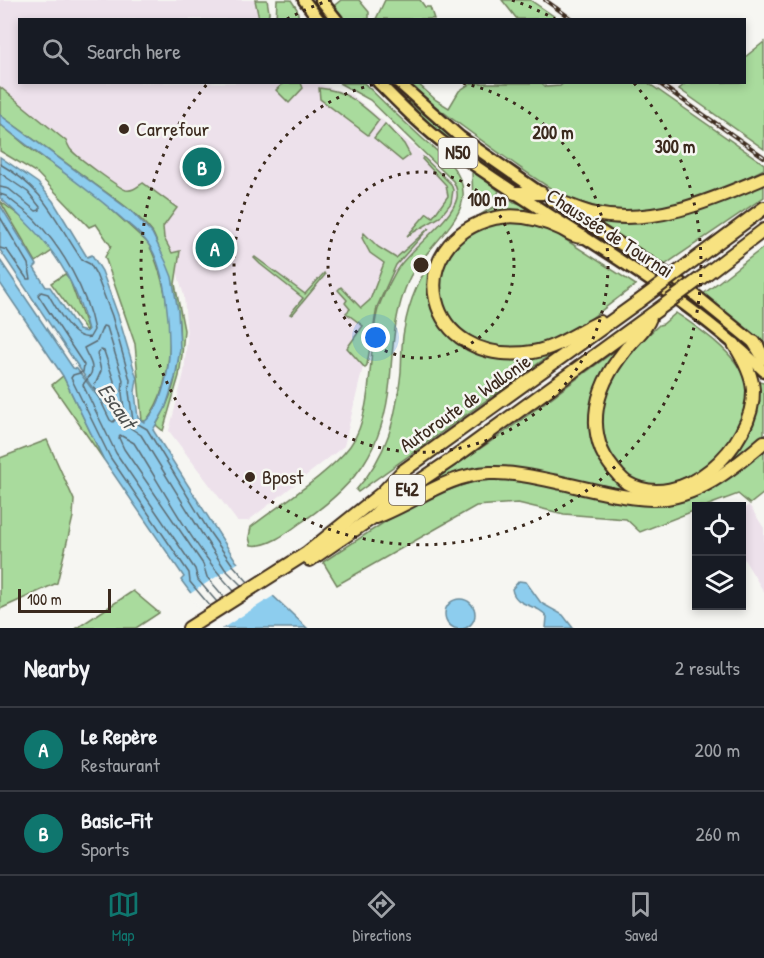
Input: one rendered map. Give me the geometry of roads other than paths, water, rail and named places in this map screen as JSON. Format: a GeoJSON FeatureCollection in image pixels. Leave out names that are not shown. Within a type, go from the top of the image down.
{"type":"FeatureCollection","features":[{"type":"Feature","properties":{"kind":"highway"},"geometry":{"type":"LineString","coordinates":[[514,193],[546,196],[594,214],[652,216],[697,204],[764,178]]}},
{"type":"Feature","properties":{"kind":"highway","name":"Autoroute de Wallonie"},"geometry":{"type":"LineString","coordinates":[[201,628],[310,555],[404,471],[764,208]]}},
{"type":"Feature","properties":{"kind":"highway"},"geometry":{"type":"LineString","coordinates":[[583,237],[576,237],[543,221],[524,217],[507,216],[478,223],[455,241],[444,254],[438,267],[435,291],[440,316],[457,336],[469,343],[496,353],[512,354],[535,352],[599,322],[613,320]]}},
{"type":"Feature","properties":{"kind":"highway","name":"Autoroute de Wallonie"},"geometry":{"type":"LineString","coordinates":[[189,628],[372,518],[384,505],[454,459],[764,230]]}},
{"type":"Feature","properties":{"kind":"highway"},"geometry":{"type":"LineString","coordinates":[[652,314],[647,326],[618,358],[607,375],[597,407],[595,427],[605,459],[627,483],[644,489],[662,490],[681,486],[701,477],[722,460],[739,438],[747,424],[752,407],[753,389],[750,374],[734,344]]}},
{"type":"Feature","properties":{"kind":"highway"},"geometry":{"type":"LineString","coordinates":[[754,342],[764,357]]}},
{"type":"Feature","properties":{"kind":"highway"},"geometry":{"type":"LineString","coordinates":[[372,518],[454,481],[491,473],[537,478],[633,497],[655,499],[690,491],[720,477],[764,442]]}},
{"type":"Feature","properties":{"kind":"main road"},"geometry":{"type":"LineString","coordinates":[[304,0],[318,18]]}},
{"type":"Feature","properties":{"kind":"main road"},"geometry":{"type":"LineString","coordinates":[[321,0],[335,18]]}},
{"type":"Feature","properties":{"kind":"main road","name":"Chaussée de Tournai"},"geometry":{"type":"LineString","coordinates":[[380,84],[405,110],[448,146],[514,193],[668,291],[764,371]]}},
{"type":"Feature","properties":{"kind":"main road","name":"Chaussée de Tournai"},"geometry":{"type":"LineString","coordinates":[[400,84],[460,137],[546,196],[678,281],[764,352]]}},
{"type":"Feature","properties":{"kind":"water","name":"Escaut"},"geometry":{"type":"Polygon","coordinates":[[[0,115],[132,212],[152,233],[172,277],[178,311],[180,349],[175,378],[165,409],[153,430],[236,561],[307,628],[222,628],[181,580],[184,577],[104,460],[63,376],[0,283],[0,260],[73,368],[77,369],[104,405],[0,250],[0,205],[37,265],[34,268],[46,287],[50,287],[79,330],[86,332],[88,330],[75,290],[55,256],[30,226],[0,198],[0,157],[38,183],[53,201],[87,257],[92,255],[102,271],[137,379],[135,392],[138,418],[144,422],[155,410],[159,401],[168,364],[168,314],[159,269],[149,245],[139,233],[90,192],[0,124],[0,115]]]}},
{"type":"Feature","properties":{"kind":"water"},"geometry":{"type":"Polygon","coordinates":[[[519,581],[526,582],[541,603],[563,615],[573,628],[546,628],[547,617],[538,609],[522,603],[514,595],[512,589],[519,581]]]}},
{"type":"Feature","properties":{"kind":"water"},"geometry":{"type":"Polygon","coordinates":[[[454,600],[466,600],[474,608],[474,620],[466,628],[454,628],[446,620],[446,608],[454,600]]]}},
{"type":"Feature","properties":{"kind":"railway"},"geometry":{"type":"LineString","coordinates":[[545,0],[570,18]]}},
{"type":"Feature","properties":{"kind":"railway"},"geometry":{"type":"LineString","coordinates":[[660,84],[764,157]]}},
{"type":"Feature","properties":{"kind":"place","name":"Carrefour"},"geometry":{"type":"Point","coordinates":[124,129]}},
{"type":"Feature","properties":{"kind":"place","name":"Basic-Fit"},"geometry":{"type":"Point","coordinates":[202,167]}},
{"type":"Feature","properties":{"kind":"place","name":"Le Repère"},"geometry":{"type":"Point","coordinates":[215,248]}},
{"type":"Feature","properties":{"kind":"place","name":"Bpost"},"geometry":{"type":"Point","coordinates":[250,477]}}]}
